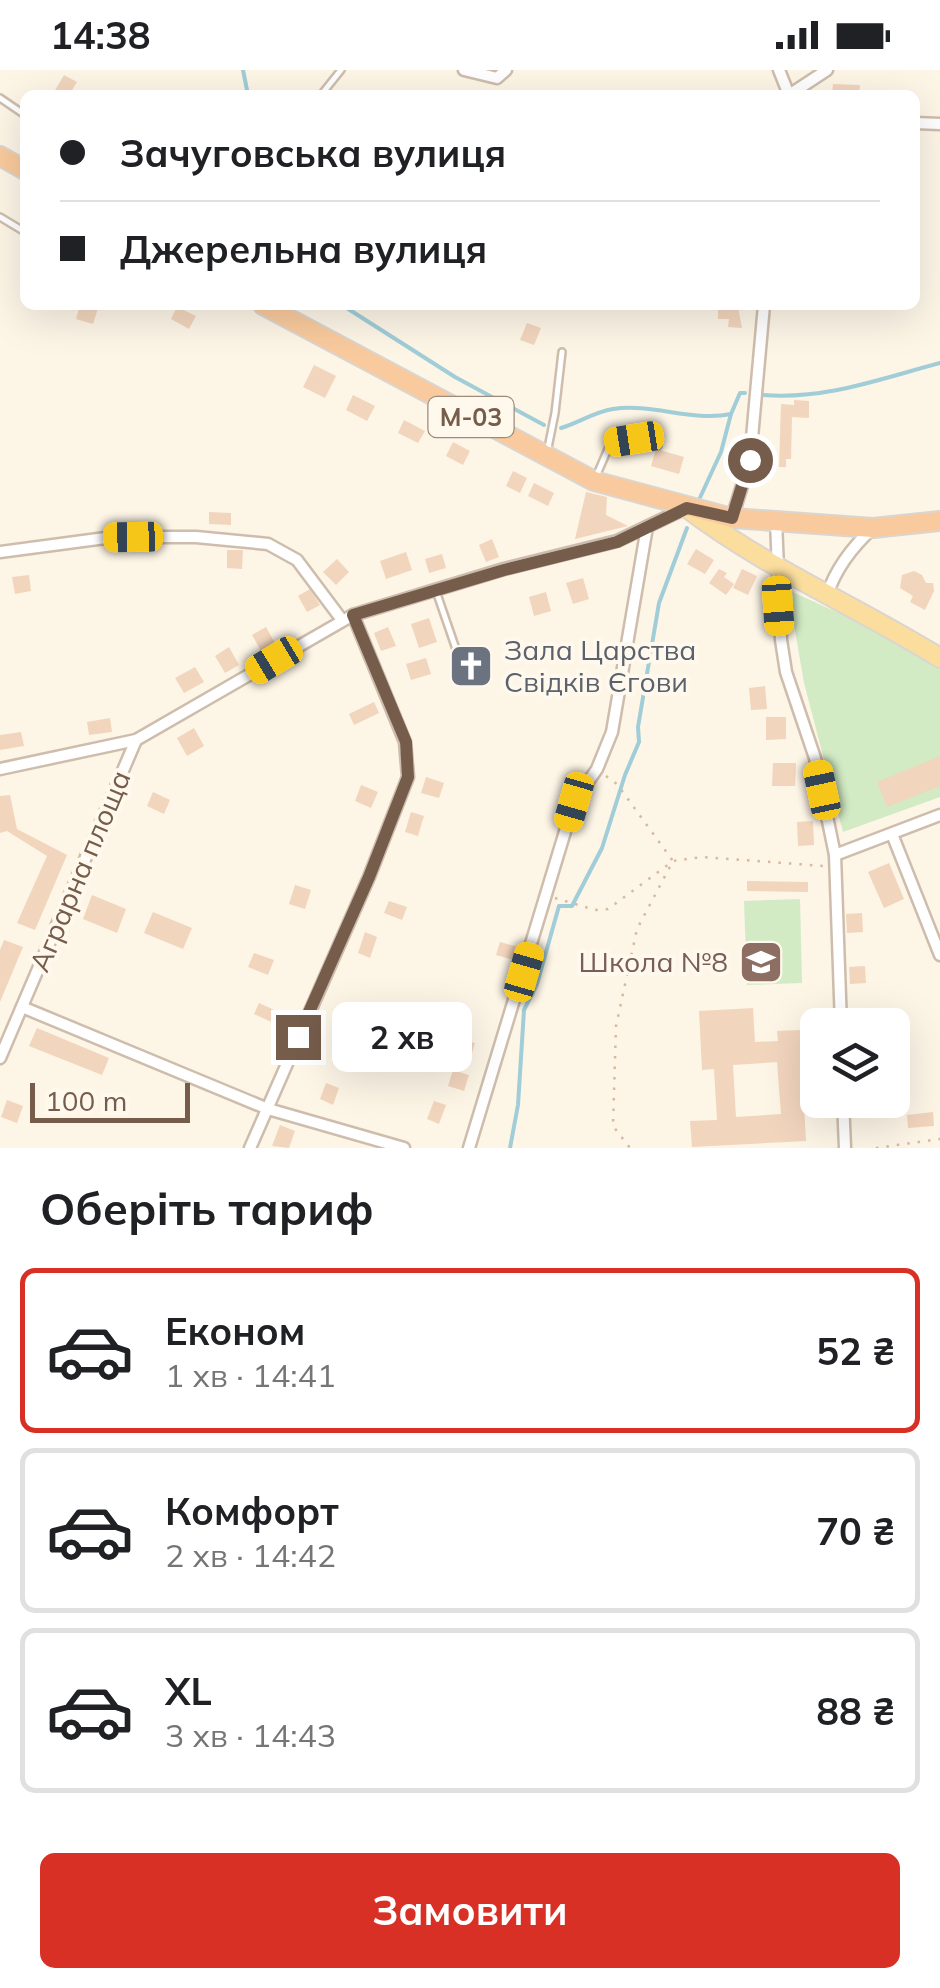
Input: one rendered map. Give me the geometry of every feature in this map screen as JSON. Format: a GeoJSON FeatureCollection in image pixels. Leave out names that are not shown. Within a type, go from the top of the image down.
{"type":"FeatureCollection","features":[{"type":"Feature","properties":{"kind":"highway","name":"М-03"},"geometry":{"type":"LineString","coordinates":[[272,310],[594,481],[732,518],[873,528],[940,520]]}},
{"type":"Feature","properties":{"kind":"main road"},"geometry":{"type":"LineString","coordinates":[[687,508],[777,568],[940,658]]}},
{"type":"Feature","properties":{"kind":"street"},"geometry":{"type":"LineString","coordinates":[[464,70],[497,78],[506,70]]}},
{"type":"Feature","properties":{"kind":"street"},"geometry":{"type":"LineString","coordinates":[[797,90],[826,70]]}},
{"type":"Feature","properties":{"kind":"street"},"geometry":{"type":"LineString","coordinates":[[732,518],[750,460],[764,310]]}},
{"type":"Feature","properties":{"kind":"street"},"geometry":{"type":"LineString","coordinates":[[0,769],[136,740],[348,618],[504,570],[617,542],[687,508]]}},
{"type":"Feature","properties":{"kind":"street"},"geometry":{"type":"LineString","coordinates":[[776,520],[786,672],[815,758],[835,861],[840,1008]]}},
{"type":"Feature","properties":{"kind":"street"},"geometry":{"type":"LineString","coordinates":[[469,1148],[574,802],[596,769],[612,732],[647,527]]}},
{"type":"Feature","properties":{"kind":"street"},"geometry":{"type":"LineString","coordinates":[[827,596],[832,578],[855,544],[873,528]]}},
{"type":"Feature","properties":{"kind":"street"},"geometry":{"type":"LineString","coordinates":[[0,552],[112,537],[196,537],[268,544],[297,560],[348,618],[406,742],[408,777],[369,877],[250,1148]]}},
{"type":"Feature","properties":{"kind":"street","name":"Аграрна площа"},"geometry":{"type":"LineString","coordinates":[[0,1058],[136,740]]}},
{"type":"Feature","properties":{"kind":"street"},"geometry":{"type":"LineString","coordinates":[[835,861],[940,814]]}},
{"type":"Feature","properties":{"kind":"street"},"geometry":{"type":"LineString","coordinates":[[892,834],[940,955]]}},
{"type":"Feature","properties":{"kind":"street"},"geometry":{"type":"LineString","coordinates":[[22,1007],[268,1109],[404,1148]]}},
{"type":"Feature","properties":{"kind":"street"},"geometry":{"type":"LineString","coordinates":[[844,1118],[845,1148]]}},
{"type":"Feature","properties":{"kind":"lane"},"geometry":{"type":"LineString","coordinates":[[326,90],[341,70]]}},
{"type":"Feature","properties":{"kind":"lane"},"geometry":{"type":"LineString","coordinates":[[546,456],[562,352]]}},
{"type":"Feature","properties":{"kind":"lane"},"geometry":{"type":"LineString","coordinates":[[594,481],[611,442],[634,439],[658,446]]}},
{"type":"Feature","properties":{"kind":"lane"},"geometry":{"type":"LineString","coordinates":[[436,591],[456,650]]}},
{"type":"Feature","properties":{"kind":"path"},"geometry":{"type":"LineString","coordinates":[[596,769],[617,784],[673,861]]}},
{"type":"Feature","properties":{"kind":"path"},"geometry":{"type":"LineString","coordinates":[[566,901],[595,910],[608,908],[673,861],[702,857],[835,861]]}},
{"type":"Feature","properties":{"kind":"path"},"geometry":{"type":"LineString","coordinates":[[630,1148],[613,1126],[616,1026],[637,929],[673,861]]}},
{"type":"Feature","properties":{"kind":"path"},"geometry":{"type":"LineString","coordinates":[[876,1148],[940,1138]]}},
{"type":"Feature","properties":{"kind":"green space"},"geometry":{"type":"Polygon","coordinates":[[[788,590],[861,623],[940,668],[940,797],[843,832],[804,683],[788,590]]]}},
{"type":"Feature","properties":{"kind":"green space"},"geometry":{"type":"Polygon","coordinates":[[[800,899],[802,983],[747,985],[744,901],[800,899]]]}},
{"type":"Feature","properties":{"kind":"building"},"geometry":{"type":"Polygon","coordinates":[[[64,75],[77,82],[72,90],[55,90],[64,75]]]}},
{"type":"Feature","properties":{"kind":"building"},"geometry":{"type":"Polygon","coordinates":[[[833,84],[860,85],[860,90],[832,90],[833,84]]]}},
{"type":"Feature","properties":{"kind":"building"},"geometry":{"type":"Polygon","coordinates":[[[79,310],[97,310],[93,324],[76,319],[79,310]]]}},
{"type":"Feature","properties":{"kind":"building"},"geometry":{"type":"Polygon","coordinates":[[[176,310],[196,316],[189,329],[171,319],[176,310]]]}},
{"type":"Feature","properties":{"kind":"building"},"geometry":{"type":"Polygon","coordinates":[[[718,310],[739,310],[742,328],[728,327],[729,319],[718,319],[718,310]]]}},
{"type":"Feature","properties":{"kind":"building"},"geometry":{"type":"Polygon","coordinates":[[[527,323],[541,328],[534,345],[520,340],[527,323]]]}},
{"type":"Feature","properties":{"kind":"building"},"geometry":{"type":"Polygon","coordinates":[[[314,365],[336,376],[325,398],[303,387],[314,365]]]}},
{"type":"Feature","properties":{"kind":"building"},"geometry":{"type":"Polygon","coordinates":[[[353,395],[375,406],[367,421],[346,410],[353,395]]]}},
{"type":"Feature","properties":{"kind":"building"},"geometry":{"type":"Polygon","coordinates":[[[794,400],[809,401],[809,418],[792,417],[791,459],[786,459],[786,467],[779,467],[781,404],[794,405],[794,400]]]}},
{"type":"Feature","properties":{"kind":"building"},"geometry":{"type":"Polygon","coordinates":[[[404,420],[425,431],[418,443],[398,433],[404,420]]]}},
{"type":"Feature","properties":{"kind":"building"},"geometry":{"type":"Polygon","coordinates":[[[453,442],[470,451],[463,465],[446,456],[453,442]]]}},
{"type":"Feature","properties":{"kind":"building"},"geometry":{"type":"Polygon","coordinates":[[[656,449],[684,457],[679,474],[651,466],[656,449]]]}},
{"type":"Feature","properties":{"kind":"building"},"geometry":{"type":"Polygon","coordinates":[[[513,471],[527,478],[520,493],[506,486],[513,471]]]}},
{"type":"Feature","properties":{"kind":"building"},"geometry":{"type":"Polygon","coordinates":[[[534,483],[554,493],[548,506],[528,496],[534,483]]]}},
{"type":"Feature","properties":{"kind":"building"},"geometry":{"type":"Polygon","coordinates":[[[586,492],[607,497],[606,515],[628,526],[575,539],[586,492]]]}},
{"type":"Feature","properties":{"kind":"building"},"geometry":{"type":"Polygon","coordinates":[[[209,512],[231,513],[231,525],[209,524],[209,512]]]}},
{"type":"Feature","properties":{"kind":"building"},"geometry":{"type":"Polygon","coordinates":[[[492,539],[499,557],[486,562],[479,545],[492,539]]]}},
{"type":"Feature","properties":{"kind":"building"},"geometry":{"type":"Polygon","coordinates":[[[696,549],[714,560],[705,574],[687,564],[696,549]]]}},
{"type":"Feature","properties":{"kind":"building"},"geometry":{"type":"Polygon","coordinates":[[[227,550],[243,550],[242,569],[227,568],[227,550]]]}},
{"type":"Feature","properties":{"kind":"building"},"geometry":{"type":"Polygon","coordinates":[[[406,552],[412,570],[386,579],[380,561],[406,552]]]}},
{"type":"Feature","properties":{"kind":"building"},"geometry":{"type":"Polygon","coordinates":[[[442,554],[446,568],[429,573],[425,559],[442,554]]]}},
{"type":"Feature","properties":{"kind":"building"},"geometry":{"type":"Polygon","coordinates":[[[337,559],[349,572],[336,585],[323,572],[337,559]]]}},
{"type":"Feature","properties":{"kind":"building"},"geometry":{"type":"Polygon","coordinates":[[[719,569],[734,584],[726,595],[709,583],[719,569]]]}},
{"type":"Feature","properties":{"kind":"building"},"geometry":{"type":"Polygon","coordinates":[[[742,569],[757,576],[748,595],[733,588],[742,569]]]}},
{"type":"Feature","properties":{"kind":"building"},"geometry":{"type":"Polygon","coordinates":[[[914,571],[926,583],[933,583],[934,591],[925,610],[910,602],[913,596],[900,588],[902,575],[914,571]]]}},
{"type":"Feature","properties":{"kind":"building"},"geometry":{"type":"Polygon","coordinates":[[[29,575],[31,591],[15,594],[12,577],[29,575]]]}},
{"type":"Feature","properties":{"kind":"building"},"geometry":{"type":"Polygon","coordinates":[[[583,578],[589,599],[573,604],[566,583],[583,578]]]}},
{"type":"Feature","properties":{"kind":"building"},"geometry":{"type":"Polygon","coordinates":[[[310,589],[320,605],[307,612],[298,596],[310,589]]]}},
{"type":"Feature","properties":{"kind":"building"},"geometry":{"type":"Polygon","coordinates":[[[546,592],[551,611],[534,616],[529,597],[546,592]]]}},
{"type":"Feature","properties":{"kind":"building"},"geometry":{"type":"Polygon","coordinates":[[[429,618],[437,642],[419,648],[411,624],[429,618]]]}},
{"type":"Feature","properties":{"kind":"building"},"geometry":{"type":"Polygon","coordinates":[[[266,627],[275,643],[261,651],[252,635],[266,627]]]}},
{"type":"Feature","properties":{"kind":"building"},"geometry":{"type":"Polygon","coordinates":[[[388,627],[396,646],[381,651],[374,633],[388,627]]]}},
{"type":"Feature","properties":{"kind":"building"},"geometry":{"type":"Polygon","coordinates":[[[229,647],[239,665],[225,673],[215,656],[229,647]]]}},
{"type":"Feature","properties":{"kind":"building","name":"Зала Царства Свідків Єгови"},"geometry":{"type":"Polygon","coordinates":[[[483,648],[492,673],[458,684],[450,659],[483,648]]]}},
{"type":"Feature","properties":{"kind":"building"},"geometry":{"type":"Polygon","coordinates":[[[426,658],[431,674],[411,680],[406,664],[426,658]]]}},
{"type":"Feature","properties":{"kind":"building"},"geometry":{"type":"Polygon","coordinates":[[[195,667],[204,682],[184,693],[175,678],[195,667]]]}},
{"type":"Feature","properties":{"kind":"building"},"geometry":{"type":"Polygon","coordinates":[[[765,686],[767,709],[751,710],[749,688],[765,686]]]}},
{"type":"Feature","properties":{"kind":"building"},"geometry":{"type":"Polygon","coordinates":[[[374,702],[379,713],[354,725],[349,714],[374,702]]]}},
{"type":"Feature","properties":{"kind":"building"},"geometry":{"type":"Polygon","coordinates":[[[766,717],[786,717],[786,739],[766,740],[766,717]]]}},
{"type":"Feature","properties":{"kind":"building"},"geometry":{"type":"Polygon","coordinates":[[[110,718],[112,732],[89,735],[87,722],[110,718]]]}},
{"type":"Feature","properties":{"kind":"building"},"geometry":{"type":"Polygon","coordinates":[[[194,728],[204,746],[187,756],[177,738],[194,728]]]}},
{"type":"Feature","properties":{"kind":"building"},"geometry":{"type":"Polygon","coordinates":[[[21,732],[24,746],[0,750],[0,735],[21,732]]]}},
{"type":"Feature","properties":{"kind":"building"},"geometry":{"type":"Polygon","coordinates":[[[940,756],[940,786],[887,807],[877,782],[940,756]]]}},
{"type":"Feature","properties":{"kind":"building"},"geometry":{"type":"Polygon","coordinates":[[[773,763],[796,763],[795,786],[772,786],[773,763]]]}},
{"type":"Feature","properties":{"kind":"building"},"geometry":{"type":"Polygon","coordinates":[[[426,777],[444,783],[439,798],[421,793],[426,777]]]}},
{"type":"Feature","properties":{"kind":"building"},"geometry":{"type":"Polygon","coordinates":[[[361,785],[378,792],[371,808],[355,801],[361,785]]]}},
{"type":"Feature","properties":{"kind":"building"},"geometry":{"type":"Polygon","coordinates":[[[153,792],[170,800],[164,814],[147,806],[153,792]]]}},
{"type":"Feature","properties":{"kind":"building"},"geometry":{"type":"Polygon","coordinates":[[[10,795],[17,829],[67,855],[35,930],[17,923],[47,856],[7,831],[0,833],[0,796],[10,795]]]}},
{"type":"Feature","properties":{"kind":"building"},"geometry":{"type":"Polygon","coordinates":[[[411,812],[424,816],[418,836],[405,832],[411,812]]]}},
{"type":"Feature","properties":{"kind":"building"},"geometry":{"type":"Polygon","coordinates":[[[813,821],[814,845],[798,846],[797,822],[813,821]]]}},
{"type":"Feature","properties":{"kind":"building"},"geometry":{"type":"Polygon","coordinates":[[[889,863],[904,899],[884,908],[868,872],[889,863]]]}},
{"type":"Feature","properties":{"kind":"building"},"geometry":{"type":"Polygon","coordinates":[[[747,881],[808,882],[808,892],[747,891],[747,881]]]}},
{"type":"Feature","properties":{"kind":"building"},"geometry":{"type":"Polygon","coordinates":[[[295,885],[311,890],[305,909],[289,904],[295,885]]]}},
{"type":"Feature","properties":{"kind":"building"},"geometry":{"type":"Polygon","coordinates":[[[92,895],[126,909],[117,933],[83,919],[92,895]]]}},
{"type":"Feature","properties":{"kind":"building"},"geometry":{"type":"Polygon","coordinates":[[[389,901],[407,907],[402,920],[384,913],[389,901]]]}},
{"type":"Feature","properties":{"kind":"building"},"geometry":{"type":"Polygon","coordinates":[[[153,912],[192,928],[183,949],[144,933],[153,912]]]}},
{"type":"Feature","properties":{"kind":"building"},"geometry":{"type":"Polygon","coordinates":[[[862,913],[863,932],[847,933],[846,914],[862,913]]]}},
{"type":"Feature","properties":{"kind":"building"},"geometry":{"type":"Polygon","coordinates":[[[365,932],[377,937],[370,958],[358,953],[365,932]]]}},
{"type":"Feature","properties":{"kind":"building"},"geometry":{"type":"Polygon","coordinates":[[[4,940],[23,947],[0,1002],[0,950],[4,940]]]}},
{"type":"Feature","properties":{"kind":"building"},"geometry":{"type":"Polygon","coordinates":[[[500,942],[518,947],[514,960],[496,955],[500,942]]]}},
{"type":"Feature","properties":{"kind":"building"},"geometry":{"type":"Polygon","coordinates":[[[254,953],[274,960],[268,975],[248,967],[254,953]]]}},
{"type":"Feature","properties":{"kind":"building"},"geometry":{"type":"Polygon","coordinates":[[[865,966],[866,983],[850,984],[849,967],[865,966]]]}},
{"type":"Feature","properties":{"kind":"building"},"geometry":{"type":"Polygon","coordinates":[[[259,1003],[283,1014],[278,1025],[254,1014],[259,1003]]]}},
{"type":"Feature","properties":{"kind":"building"},"geometry":{"type":"Polygon","coordinates":[[[753,1008],[755,1042],[778,1041],[777,1031],[800,1030],[800,1118],[805,1118],[806,1141],[692,1147],[690,1121],[717,1120],[714,1069],[702,1070],[699,1011],[753,1008]],[[777,1062],[733,1065],[736,1117],[781,1114],[777,1062]]]}},
{"type":"Feature","properties":{"kind":"building"},"geometry":{"type":"Polygon","coordinates":[[[37,1028],[109,1058],[102,1075],[29,1046],[37,1028]]]}},
{"type":"Feature","properties":{"kind":"building"},"geometry":{"type":"Polygon","coordinates":[[[456,1037],[475,1043],[471,1057],[451,1051],[456,1037]]]}},
{"type":"Feature","properties":{"kind":"building"},"geometry":{"type":"Polygon","coordinates":[[[453,1070],[469,1075],[464,1091],[448,1086],[453,1070]]]}},
{"type":"Feature","properties":{"kind":"building"},"geometry":{"type":"Polygon","coordinates":[[[326,1083],[339,1088],[333,1105],[320,1099],[326,1083]]]}},
{"type":"Feature","properties":{"kind":"building"},"geometry":{"type":"Polygon","coordinates":[[[7,1100],[23,1106],[17,1123],[1,1117],[7,1100]]]}},
{"type":"Feature","properties":{"kind":"building"},"geometry":{"type":"Polygon","coordinates":[[[434,1101],[446,1105],[439,1124],[427,1119],[434,1101]]]}},
{"type":"Feature","properties":{"kind":"building"},"geometry":{"type":"Polygon","coordinates":[[[933,1112],[934,1126],[908,1128],[910,1115],[933,1112]]]}},
{"type":"Feature","properties":{"kind":"building"},"geometry":{"type":"Polygon","coordinates":[[[280,1125],[295,1131],[289,1148],[272,1146],[280,1125]]]}},
{"type":"Feature","properties":{"kind":"waterway"},"geometry":{"type":"LineString","coordinates":[[243,70],[247,90]]}},
{"type":"Feature","properties":{"kind":"waterway"},"geometry":{"type":"LineString","coordinates":[[350,310],[455,377],[544,425]]}},
{"type":"Feature","properties":{"kind":"waterway"},"geometry":{"type":"LineString","coordinates":[[763,395],[830,391],[940,363]]}},
{"type":"Feature","properties":{"kind":"waterway"},"geometry":{"type":"LineString","coordinates":[[561,428],[613,409],[642,408],[702,416],[731,414],[740,393],[745,393]]}},
{"type":"Feature","properties":{"kind":"waterway"},"geometry":{"type":"LineString","coordinates":[[698,502],[721,452],[731,414]]}},
{"type":"Feature","properties":{"kind":"waterway"},"geometry":{"type":"LineString","coordinates":[[510,1148],[518,1105],[524,1010],[537,984],[559,906],[572,906],[602,848],[639,742],[638,727],[659,603],[687,528]]}},
{"type":"Feature","properties":{"kind":"place","name":"Зала Царства Свідків Єгови"},"geometry":{"type":"Point","coordinates":[471,666]}},
{"type":"Feature","properties":{"kind":"place","name":"Школа №8"},"geometry":{"type":"Point","coordinates":[761,962]}},
{"type":"Feature","properties":{"kind":"route"},"geometry":{"type":"LineString","coordinates":[[298,1037],[369,877],[408,777],[406,742],[353,615],[504,570],[617,542],[687,508],[732,518],[750,460]]}}]}
